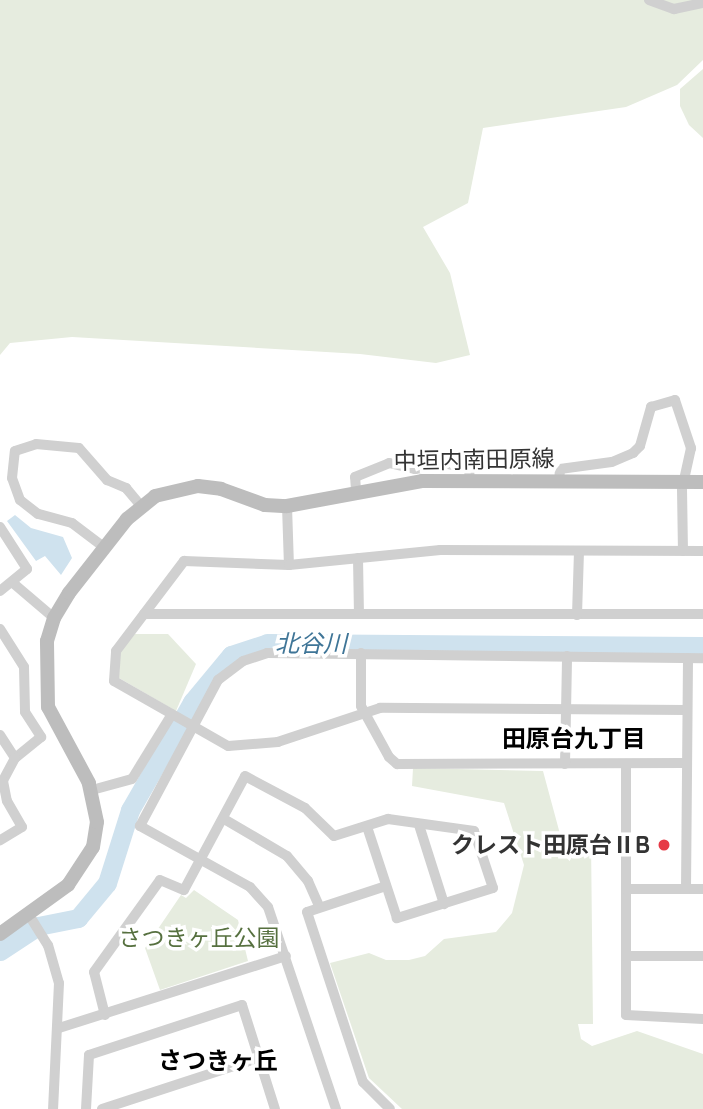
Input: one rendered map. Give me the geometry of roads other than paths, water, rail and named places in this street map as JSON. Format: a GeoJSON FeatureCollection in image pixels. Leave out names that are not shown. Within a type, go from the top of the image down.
{"type":"FeatureCollection","features":[{"type":"Feature","properties":{"kind":"main road","name":"中垣内南田原線"},"geometry":{"type":"LineString","coordinates":[[0,934],[29,915],[83,868],[97,822],[92,790],[48,707],[45,664],[54,618],[105,548],[141,506],[155,496],[198,486],[221,489],[265,505],[287,506],[356,490],[422,481],[703,482]]}},
{"type":"Feature","properties":{"kind":"street"},"geometry":{"type":"LineString","coordinates":[[649,0],[674,9],[703,3]]}},
{"type":"Feature","properties":{"kind":"street"},"geometry":{"type":"LineString","coordinates":[[559,481],[561,469],[612,462],[640,446],[651,407],[675,400],[691,448],[684,482],[683,551]]}},
{"type":"Feature","properties":{"kind":"street"},"geometry":{"type":"LineString","coordinates":[[105,548],[72,523],[38,514],[20,500],[12,478],[16,451],[36,444],[79,448],[107,480],[126,488],[141,506]]}},
{"type":"Feature","properties":{"kind":"street"},"geometry":{"type":"LineString","coordinates":[[612,462],[615,481]]}},
{"type":"Feature","properties":{"kind":"street"},"geometry":{"type":"LineString","coordinates":[[356,490],[355,477],[389,463],[415,469],[448,464],[469,468],[470,481]]}},
{"type":"Feature","properties":{"kind":"street"},"geometry":{"type":"LineString","coordinates":[[287,506],[289,565]]}},
{"type":"Feature","properties":{"kind":"street"},"geometry":{"type":"LineString","coordinates":[[0,527],[27,569],[0,591]]}},
{"type":"Feature","properties":{"kind":"street"},"geometry":{"type":"LineString","coordinates":[[687,710],[380,708],[278,742],[228,746],[114,681],[116,651],[184,561],[289,565],[440,550],[703,551]]}},
{"type":"Feature","properties":{"kind":"street"},"geometry":{"type":"LineString","coordinates":[[577,615],[579,551]]}},
{"type":"Feature","properties":{"kind":"street"},"geometry":{"type":"LineString","coordinates":[[358,558],[359,613]]}},
{"type":"Feature","properties":{"kind":"street"},"geometry":{"type":"LineString","coordinates":[[13,583],[54,618]]}},
{"type":"Feature","properties":{"kind":"street"},"geometry":{"type":"LineString","coordinates":[[144,614],[703,614]]}},
{"type":"Feature","properties":{"kind":"street"},"geometry":{"type":"LineString","coordinates":[[0,629],[24,667],[25,712],[41,737],[15,758],[3,781],[7,802],[22,827],[0,840]]}},
{"type":"Feature","properties":{"kind":"street"},"geometry":{"type":"LineString","coordinates":[[336,1109],[275,922],[260,897],[244,883],[140,826],[218,680],[243,661],[267,653],[703,658]]}},
{"type":"Feature","properties":{"kind":"street"},"geometry":{"type":"LineString","coordinates":[[361,653],[364,712],[389,757],[397,764],[686,763]]}},
{"type":"Feature","properties":{"kind":"street"},"geometry":{"type":"LineString","coordinates":[[565,764],[567,656]]}},
{"type":"Feature","properties":{"kind":"street"},"geometry":{"type":"LineString","coordinates":[[686,889],[688,658]]}},
{"type":"Feature","properties":{"kind":"street"},"geometry":{"type":"LineString","coordinates":[[92,790],[132,779],[172,714]]}},
{"type":"Feature","properties":{"kind":"street"},"geometry":{"type":"LineString","coordinates":[[0,735],[15,758]]}},
{"type":"Feature","properties":{"kind":"street"},"geometry":{"type":"LineString","coordinates":[[626,764],[626,1015],[703,1019]]}},
{"type":"Feature","properties":{"kind":"street"},"geometry":{"type":"LineString","coordinates":[[105,1014],[94,972],[160,880],[184,890],[245,776],[304,808],[334,836],[388,819],[474,831],[493,888],[397,918],[367,827]]}},
{"type":"Feature","properties":{"kind":"street"},"geometry":{"type":"LineString","coordinates":[[224,818],[287,856],[308,881],[319,906]]}},
{"type":"Feature","properties":{"kind":"street"},"geometry":{"type":"LineString","coordinates":[[419,825],[444,904]]}},
{"type":"Feature","properties":{"kind":"street"},"geometry":{"type":"LineString","coordinates":[[386,886],[307,912],[363,1082],[390,1109]]}},
{"type":"Feature","properties":{"kind":"street"},"geometry":{"type":"LineString","coordinates":[[626,889],[703,889]]}},
{"type":"Feature","properties":{"kind":"street"},"geometry":{"type":"LineString","coordinates":[[29,915],[48,945],[59,983],[59,1028],[53,1109]]}},
{"type":"Feature","properties":{"kind":"street"},"geometry":{"type":"LineString","coordinates":[[59,1028],[286,956]]}},
{"type":"Feature","properties":{"kind":"street"},"geometry":{"type":"LineString","coordinates":[[626,956],[703,956]]}},
{"type":"Feature","properties":{"kind":"street"},"geometry":{"type":"LineString","coordinates":[[86,1109],[89,1055],[242,1005],[275,1109]]}},
{"type":"Feature","properties":{"kind":"street"},"geometry":{"type":"LineString","coordinates":[[102,1109],[258,1058]]}},
{"type":"Feature","properties":{"kind":"water"},"geometry":{"type":"Polygon","coordinates":[[[15,515],[31,528],[63,537],[72,558],[61,575],[45,556],[36,561],[7,521],[15,515]]]}},
{"type":"Feature","properties":{"kind":"waterway","name":"北谷川"},"geometry":{"type":"LineString","coordinates":[[0,951],[38,926],[78,918],[107,883],[130,810],[192,702],[231,655],[267,643],[703,646]]}},
{"type":"Feature","properties":{"kind":"place","name":"クレスト田原台ⅡB"},"geometry":{"type":"Point","coordinates":[664,845]}},
{"type":"Feature","properties":{"kind":"district","name":"田原台九丁目"},"geometry":{"type":"Point","coordinates":[574,739]}},
{"type":"Feature","properties":{"kind":"district","name":"さつきヶ丘"},"geometry":{"type":"Point","coordinates":[218,1061]}},
{"type":"Feature","properties":{"kind":"park label","name":"さつきヶ丘公園"},"geometry":{"type":"Point","coordinates":[199,938]}}]}
